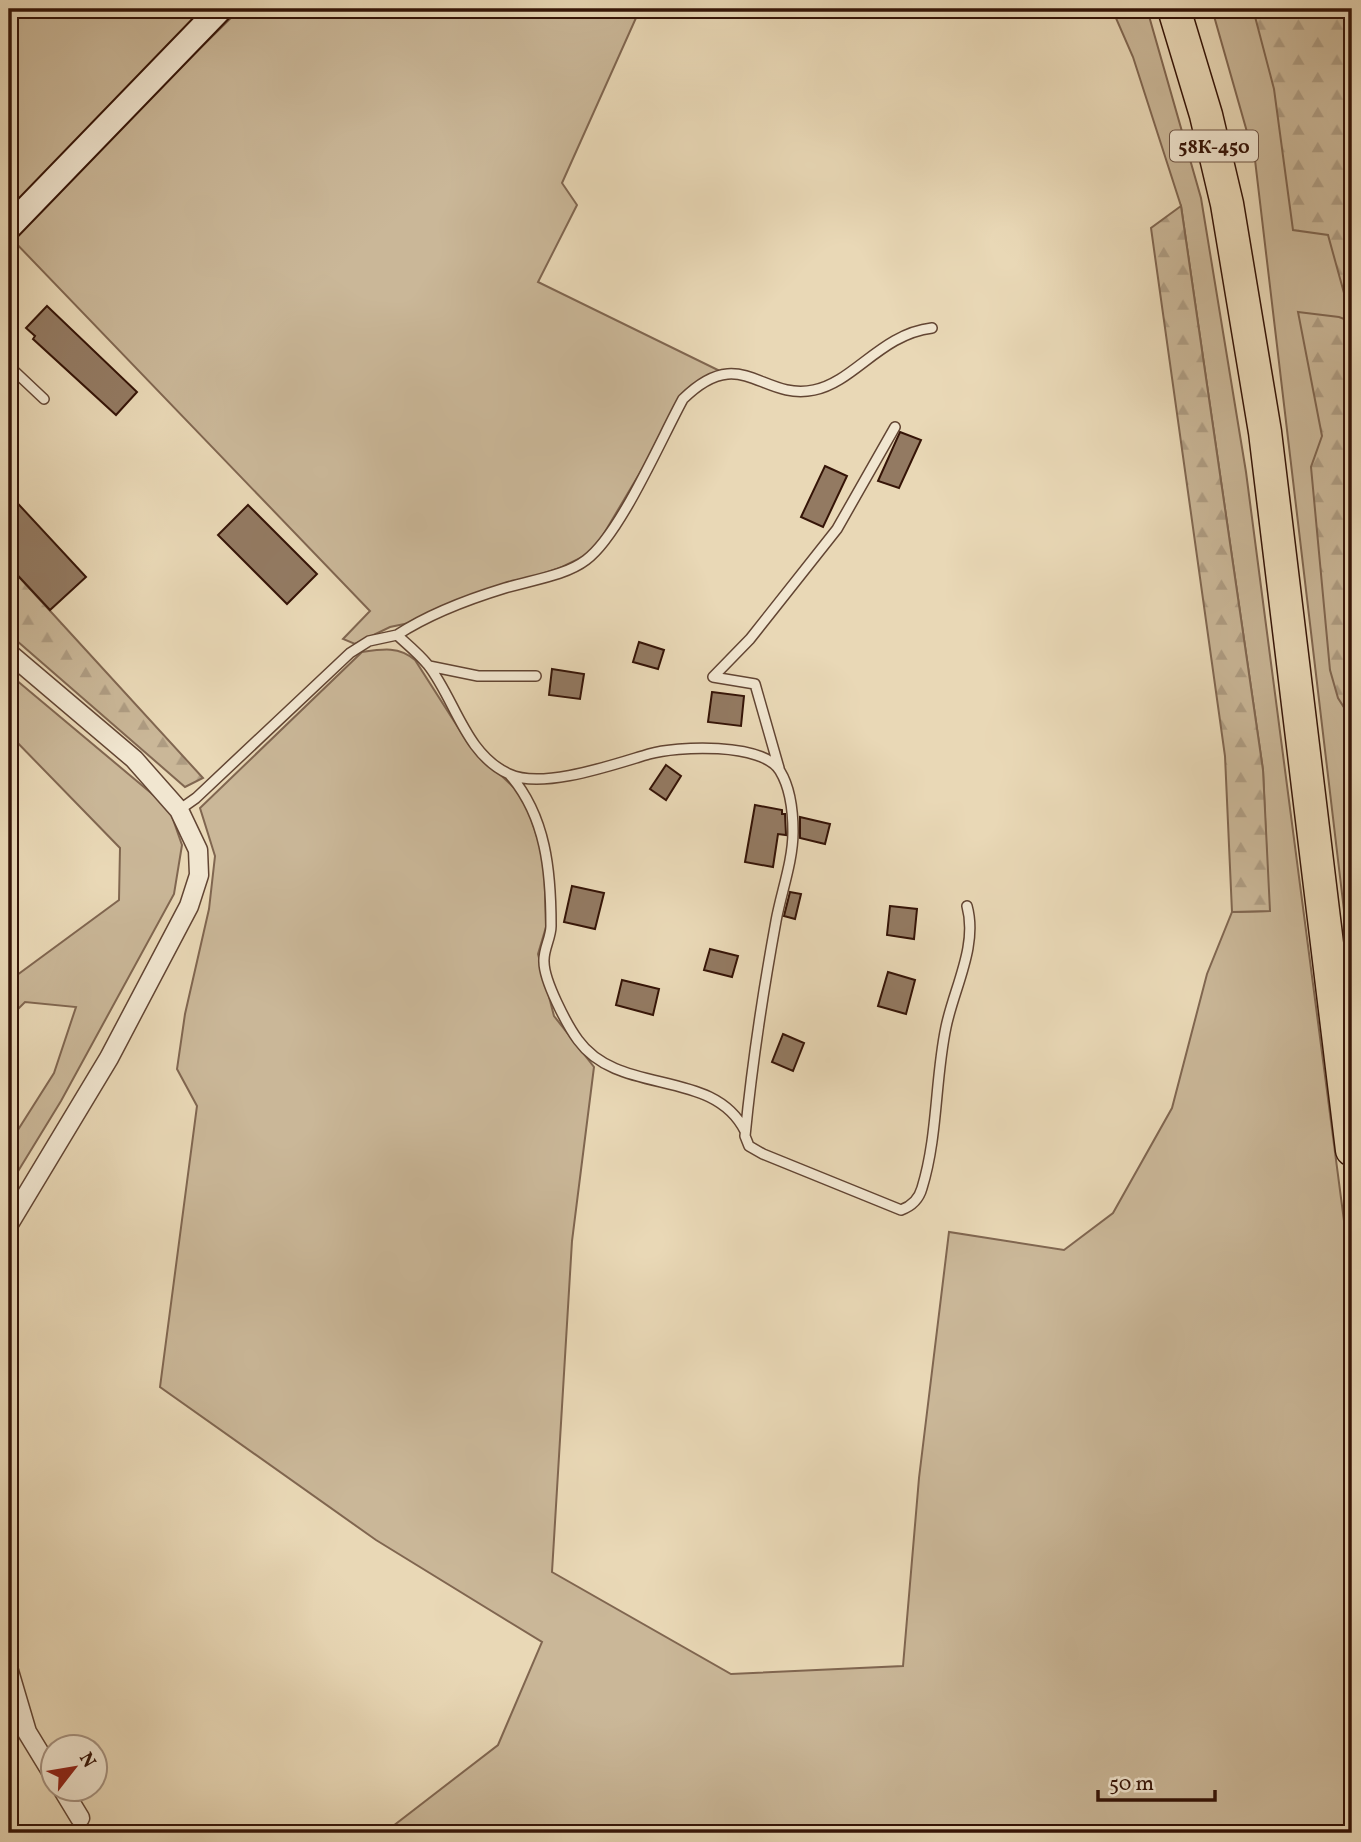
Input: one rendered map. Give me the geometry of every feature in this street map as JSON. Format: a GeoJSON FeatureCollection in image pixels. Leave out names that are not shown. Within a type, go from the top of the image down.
{"type":"FeatureCollection","features":[{"type":"Feature","properties":{"kind":"highway","name":"58К-450"},"geometry":{"type":"LineString","coordinates":[[1174,9],[1206,115],[1227,204],[1247,312],[1267,446],[1352,1150]]}},
{"type":"Feature","properties":{"kind":"street"},"geometry":{"type":"LineString","coordinates":[[9,227],[220,9]]}},
{"type":"Feature","properties":{"kind":"street"},"geometry":{"type":"LineString","coordinates":[[9,653],[134,759],[179,810],[198,850],[199,875],[189,906],[109,1058],[9,1224]]}},
{"type":"Feature","properties":{"kind":"street"},"geometry":{"type":"LineString","coordinates":[[9,1671],[27,1732],[38,1750]]}},
{"type":"Feature","properties":{"kind":"street"},"geometry":{"type":"LineString","coordinates":[[72,1804],[80,1818]]}},
{"type":"Feature","properties":{"kind":"lane"},"geometry":{"type":"LineString","coordinates":[[179,810],[197,798],[351,653],[369,641],[397,635],[412,625],[480,597],[585,561],[599,548],[619,519],[683,399],[696,386],[725,373],[791,389],[812,391],[843,375],[899,337],[932,328]]}},
{"type":"Feature","properties":{"kind":"lane"},"geometry":{"type":"LineString","coordinates":[[9,366],[44,400]]}},
{"type":"Feature","properties":{"kind":"lane"},"geometry":{"type":"LineString","coordinates":[[895,427],[837,530],[750,639],[713,677],[755,684],[779,768],[791,799],[793,835],[764,991],[746,1131],[749,1146],[901,1210],[910,1207],[923,1187],[946,1028],[965,961],[971,922],[967,906]]}},
{"type":"Feature","properties":{"kind":"lane"},"geometry":{"type":"LineString","coordinates":[[397,635],[429,666],[466,732],[488,759],[510,775],[526,794],[545,842],[551,928],[544,963],[564,1017],[578,1041],[596,1059],[626,1076],[677,1086],[723,1104],[746,1131]]}},
{"type":"Feature","properties":{"kind":"lane"},"geometry":{"type":"LineString","coordinates":[[429,666],[478,676],[536,676]]}},
{"type":"Feature","properties":{"kind":"lane"},"geometry":{"type":"LineString","coordinates":[[510,775],[536,778],[584,773],[685,746],[719,747],[761,758],[779,768]]}},
{"type":"Feature","properties":{"kind":"green space"},"geometry":{"type":"Polygon","coordinates":[[[9,9],[205,9],[9,218],[9,9]]]}},
{"type":"Feature","properties":{"kind":"green space"},"geometry":{"type":"Polygon","coordinates":[[[240,9],[640,9],[562,183],[577,205],[538,282],[722,372],[692,385],[593,552],[562,567],[414,622],[390,627],[355,644],[343,639],[370,611],[9,236],[240,9]]]}},
{"type":"Feature","properties":{"kind":"green space"},"geometry":{"type":"Polygon","coordinates":[[[1112,9],[1147,9],[1201,198],[1246,472],[1352,1282],[1352,1833],[384,1833],[498,1745],[542,1642],[376,1540],[160,1387],[197,1106],[177,1069],[185,1014],[209,909],[215,856],[200,808],[362,652],[403,652],[415,660],[470,746],[524,797],[544,858],[546,927],[538,954],[554,1016],[594,1067],[572,1241],[552,1572],[731,1674],[903,1666],[919,1478],[949,1232],[1064,1250],[1113,1213],[1172,1108],[1207,974],[1232,912],[1269,911],[1263,770],[1181,206],[1133,57],[1112,9]]]}},
{"type":"Feature","properties":{"kind":"green space"},"geometry":{"type":"Polygon","coordinates":[[[1212,9],[1352,9],[1352,978],[1255,160],[1212,9]]]}},
{"type":"Feature","properties":{"kind":"green space"},"geometry":{"type":"Polygon","coordinates":[[[1253,9],[1352,9],[1352,295],[1344,293],[1328,235],[1293,230],[1274,89],[1253,9]]]}},
{"type":"Feature","properties":{"kind":"green space"},"geometry":{"type":"Polygon","coordinates":[[[1181,206],[1263,770],[1270,911],[1232,912],[1225,756],[1151,228],[1181,206]]]}},
{"type":"Feature","properties":{"kind":"green space"},"geometry":{"type":"Polygon","coordinates":[[[1298,312],[1339,317],[1352,322],[1352,720],[1338,698],[1330,670],[1311,467],[1322,436],[1298,312]]]}},
{"type":"Feature","properties":{"kind":"green space"},"geometry":{"type":"Polygon","coordinates":[[[9,566],[203,778],[185,787],[9,634],[9,566]]]}},
{"type":"Feature","properties":{"kind":"green space"},"geometry":{"type":"Polygon","coordinates":[[[9,674],[169,808],[182,845],[174,894],[61,1101],[9,1186],[9,1144],[54,1073],[76,1007],[25,1002],[9,1018],[9,981],[119,900],[120,848],[9,734],[9,674]]]}},
{"type":"Feature","properties":{"kind":"building"},"geometry":{"type":"Polygon","coordinates":[[[47,306],[137,392],[116,415],[33,339],[35,336],[26,328],[47,306]]]}},
{"type":"Feature","properties":{"kind":"building"},"geometry":{"type":"Polygon","coordinates":[[[900,432],[921,440],[899,488],[878,481],[900,432]]]}},
{"type":"Feature","properties":{"kind":"building"},"geometry":{"type":"Polygon","coordinates":[[[825,466],[847,476],[823,527],[801,517],[825,466]]]}},
{"type":"Feature","properties":{"kind":"building"},"geometry":{"type":"Polygon","coordinates":[[[9,494],[86,577],[50,610],[9,566],[9,494]]]}},
{"type":"Feature","properties":{"kind":"building"},"geometry":{"type":"Polygon","coordinates":[[[248,505],[317,574],[287,604],[218,535],[248,505]]]}},
{"type":"Feature","properties":{"kind":"building"},"geometry":{"type":"Polygon","coordinates":[[[639,642],[664,650],[658,669],[633,662],[639,642]]]}},
{"type":"Feature","properties":{"kind":"building"},"geometry":{"type":"Polygon","coordinates":[[[552,669],[584,674],[580,699],[549,695],[552,669]]]}},
{"type":"Feature","properties":{"kind":"building"},"geometry":{"type":"Polygon","coordinates":[[[712,692],[744,696],[741,726],[708,722],[712,692]]]}},
{"type":"Feature","properties":{"kind":"building"},"geometry":{"type":"Polygon","coordinates":[[[666,765],[681,776],[666,800],[650,789],[666,765]]]}},
{"type":"Feature","properties":{"kind":"building"},"geometry":{"type":"Polygon","coordinates":[[[755,805],[782,810],[782,814],[785,814],[786,835],[778,834],[773,867],[745,862],[755,805]]]}},
{"type":"Feature","properties":{"kind":"building"},"geometry":{"type":"Polygon","coordinates":[[[800,817],[830,824],[825,844],[800,838],[800,817]]]}},
{"type":"Feature","properties":{"kind":"building"},"geometry":{"type":"Polygon","coordinates":[[[572,886],[604,893],[595,929],[564,922],[572,886]]]}},
{"type":"Feature","properties":{"kind":"building"},"geometry":{"type":"Polygon","coordinates":[[[790,892],[801,894],[795,919],[784,916],[790,892]]]}},
{"type":"Feature","properties":{"kind":"building"},"geometry":{"type":"Polygon","coordinates":[[[890,906],[917,909],[914,939],[887,935],[890,906]]]}},
{"type":"Feature","properties":{"kind":"building"},"geometry":{"type":"Polygon","coordinates":[[[710,949],[738,956],[732,977],[704,970],[710,949]]]}},
{"type":"Feature","properties":{"kind":"building"},"geometry":{"type":"Polygon","coordinates":[[[888,972],[915,980],[906,1014],[878,1006],[888,972]]]}},
{"type":"Feature","properties":{"kind":"building"},"geometry":{"type":"Polygon","coordinates":[[[622,980],[659,989],[653,1015],[616,1005],[622,980]]]}},
{"type":"Feature","properties":{"kind":"building"},"geometry":{"type":"Polygon","coordinates":[[[783,1034],[804,1043],[793,1071],[772,1062],[783,1034]]]}}]}
